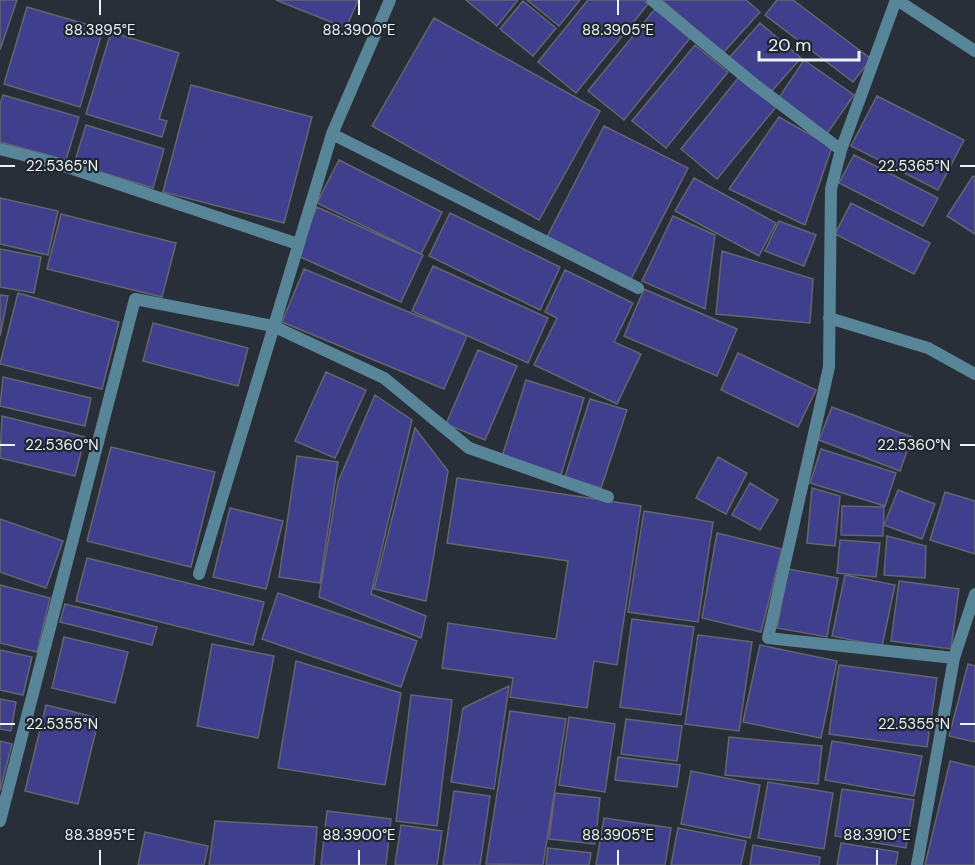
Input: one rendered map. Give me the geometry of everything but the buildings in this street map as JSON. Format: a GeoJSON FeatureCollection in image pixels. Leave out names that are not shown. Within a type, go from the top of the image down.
{"type":"FeatureCollection","features":[{"type":"Feature","properties":{"kind":"street"},"geometry":{"type":"LineString","coordinates":[[199,574],[332,134],[390,0]]}},
{"type":"Feature","properties":{"kind":"street"},"geometry":{"type":"LineString","coordinates":[[652,0],[754,84],[841,150]]}},
{"type":"Feature","properties":{"kind":"street"},"geometry":{"type":"LineString","coordinates":[[954,658],[768,638],[829,367],[831,189],[841,150],[896,0],[975,51]]}},
{"type":"Feature","properties":{"kind":"street"},"geometry":{"type":"LineString","coordinates":[[332,134],[638,288]]}},
{"type":"Feature","properties":{"kind":"street"},"geometry":{"type":"LineString","coordinates":[[0,149],[55,163],[298,244]]}},
{"type":"Feature","properties":{"kind":"street"},"geometry":{"type":"LineString","coordinates":[[0,821],[135,299],[273,326],[384,378],[469,448],[608,497]]}},
{"type":"Feature","properties":{"kind":"street"},"geometry":{"type":"LineString","coordinates":[[829,318],[928,348],[975,374]]}},
{"type":"Feature","properties":{"kind":"street"},"geometry":{"type":"LineString","coordinates":[[917,865],[954,658],[975,594]]}}]}
